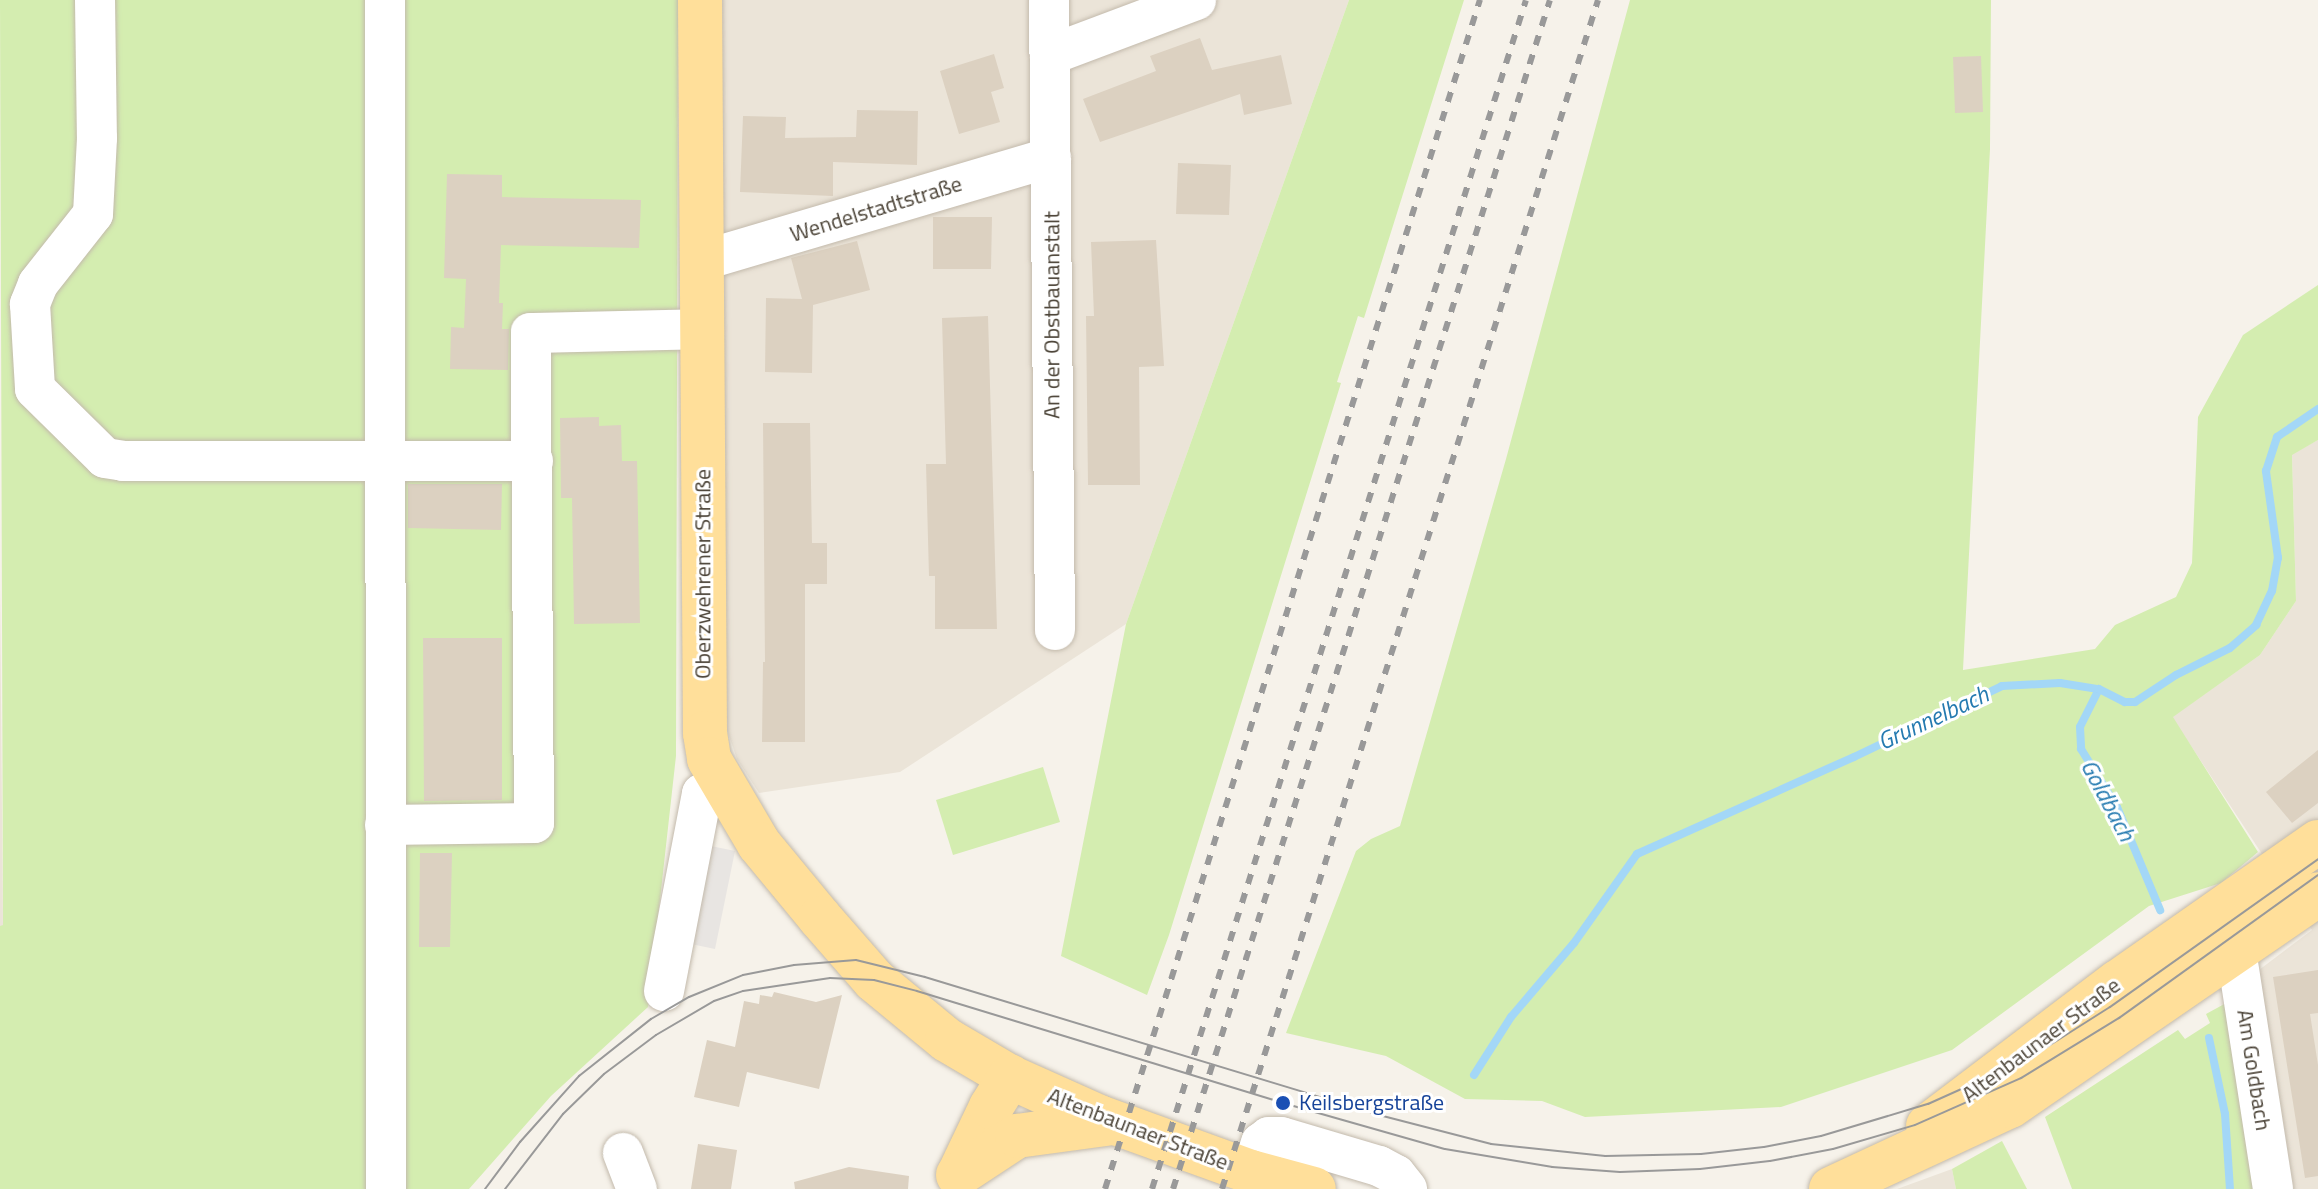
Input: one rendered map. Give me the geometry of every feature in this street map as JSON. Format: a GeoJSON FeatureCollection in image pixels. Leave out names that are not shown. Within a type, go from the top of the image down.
{"type":"FeatureCollection","features":[{"type":"Feature","properties":{"kind":"main road","name":"Oberzwehrener Straße"},"geometry":{"type":"LineString","coordinates":[[700,0],[705,733],[709,759],[759,844],[856,960],[874,980],[962,1050]]}},
{"type":"Feature","properties":{"kind":"main road","name":"Altenbaunaer Straße"},"geometry":{"type":"LineString","coordinates":[[1831,1189],[2010,1106],[2225,934],[2318,842]]}},
{"type":"Feature","properties":{"kind":"main road","name":"Altenbaunaer Straße"},"geometry":{"type":"LineString","coordinates":[[2225,934],[2318,894]]}},
{"type":"Feature","properties":{"kind":"main road","name":"Altenbaunaer Straße"},"geometry":{"type":"LineString","coordinates":[[962,1050],[1010,1077],[1115,1123],[1251,1172],[1314,1189]]}},
{"type":"Feature","properties":{"kind":"main road"},"geometry":{"type":"LineString","coordinates":[[955,1182],[991,1107],[1010,1077]]}},
{"type":"Feature","properties":{"kind":"main road"},"geometry":{"type":"LineString","coordinates":[[955,1182],[1017,1136],[1115,1123]]}},
{"type":"Feature","properties":{"kind":"street"},"geometry":{"type":"LineString","coordinates":[[95,0],[97,138],[93,214],[38,284],[30,304],[35,389],[105,458],[123,461],[533,461]]}},
{"type":"Feature","properties":{"kind":"street"},"geometry":{"type":"LineString","coordinates":[[385,0],[386,1189]]}},
{"type":"Feature","properties":{"kind":"street","name":"An der Obstbauanstalt"},"geometry":{"type":"LineString","coordinates":[[1049,0],[1055,630]]}},
{"type":"Feature","properties":{"kind":"street"},"geometry":{"type":"LineString","coordinates":[[1050,55],[1196,0]]}},
{"type":"Feature","properties":{"kind":"street","name":"Wendelstadtstraße"},"geometry":{"type":"LineString","coordinates":[[701,261],[1051,157]]}},
{"type":"Feature","properties":{"kind":"street"},"geometry":{"type":"LineString","coordinates":[[385,825],[534,823],[531,333],[701,329]]}},
{"type":"Feature","properties":{"kind":"street"},"geometry":{"type":"LineString","coordinates":[[664,991],[702,794],[724,785]]}},
{"type":"Feature","properties":{"kind":"street","name":"Am Goldbach"},"geometry":{"type":"LineString","coordinates":[[2225,934],[2273,1189]]}},
{"type":"Feature","properties":{"kind":"street"},"geometry":{"type":"LineString","coordinates":[[1251,1172],[1261,1143],[1269,1137],[1281,1137],[1379,1166],[1396,1175],[1407,1189]]}},
{"type":"Feature","properties":{"kind":"shaded area"},"geometry":{"type":"Polygon","coordinates":[[[719,0],[1349,0],[1126,624],[900,772],[759,793],[737,759],[725,724],[719,0]]]}},
{"type":"Feature","properties":{"kind":"shaded area"},"geometry":{"type":"Polygon","coordinates":[[[2318,440],[2318,1189],[2294,1189],[2259,970],[2312,930],[2172,717],[2260,655],[2296,601],[2292,454],[2318,440]]]}},
{"type":"Feature","properties":{"kind":"shaded area"},"geometry":{"type":"Polygon","coordinates":[[[0,587],[3,926],[0,926],[0,587]]]}},
{"type":"Feature","properties":{"kind":"shaded area"},"geometry":{"type":"Polygon","coordinates":[[[711,846],[735,851],[715,949],[691,944],[711,846]]]}},
{"type":"Feature","properties":{"kind":"shaded area"},"geometry":{"type":"Polygon","coordinates":[[[1952,1169],[1956,1189],[1897,1189],[1952,1169]]]}},
{"type":"Feature","properties":{"kind":"green space"},"geometry":{"type":"Polygon","coordinates":[[[0,0],[678,0],[676,756],[648,1007],[551,1096],[469,1189],[0,1189],[0,926],[3,925],[0,0]]]}},
{"type":"Feature","properties":{"kind":"green space"},"geometry":{"type":"Polygon","coordinates":[[[1349,0],[1464,0],[1364,318],[1358,316],[1337,382],[1341,383],[1169,935],[1147,995],[1061,956],[1126,624],[1349,0]]]}},
{"type":"Feature","properties":{"kind":"green space"},"geometry":{"type":"Polygon","coordinates":[[[1630,0],[1991,0],[1990,149],[1963,670],[2095,649],[2115,625],[2176,597],[2192,563],[2198,417],[2243,335],[2318,285],[2318,440],[2292,455],[2296,601],[2260,655],[2173,717],[2258,852],[2221,883],[2149,906],[1952,1050],[1781,1107],[1585,1117],[1542,1101],[1465,1099],[1386,1056],[1286,1033],[1356,851],[1371,839],[1400,826],[1506,459],[1630,0]]]}},
{"type":"Feature","properties":{"kind":"green space"},"geometry":{"type":"Polygon","coordinates":[[[1043,767],[1060,822],[953,855],[936,800],[1043,767]]]}},
{"type":"Feature","properties":{"kind":"green space"},"geometry":{"type":"Polygon","coordinates":[[[2228,1002],[2261,1189],[2072,1189],[2045,1117],[2178,1030],[2185,1039],[2210,1023],[2206,1014],[2228,1002]]]}},
{"type":"Feature","properties":{"kind":"green space"},"geometry":{"type":"Polygon","coordinates":[[[2002,1141],[2027,1189],[1956,1189],[1952,1169],[2002,1141]]]}},
{"type":"Feature","properties":{"kind":"building"},"geometry":{"type":"Polygon","coordinates":[[[1200,38],[1212,70],[1281,55],[1292,104],[1244,115],[1240,94],[1100,142],[1083,99],[1156,71],[1150,56],[1200,38]]]}},
{"type":"Feature","properties":{"kind":"building"},"geometry":{"type":"Polygon","coordinates":[[[994,54],[1004,88],[991,92],[1000,122],[959,134],[940,71],[994,54]]]}},
{"type":"Feature","properties":{"kind":"building"},"geometry":{"type":"Polygon","coordinates":[[[1981,56],[1983,112],[1955,113],[1953,57],[1981,56]]]}},
{"type":"Feature","properties":{"kind":"building"},"geometry":{"type":"Polygon","coordinates":[[[857,110],[918,111],[917,165],[833,162],[833,196],[740,192],[743,116],[786,117],[785,138],[856,137],[857,110]]]}},
{"type":"Feature","properties":{"kind":"building"},"geometry":{"type":"Polygon","coordinates":[[[1178,163],[1231,165],[1229,215],[1176,214],[1178,163]]]}},
{"type":"Feature","properties":{"kind":"building"},"geometry":{"type":"Polygon","coordinates":[[[447,174],[502,175],[502,197],[641,200],[639,248],[501,245],[499,303],[503,303],[502,329],[509,329],[508,370],[450,369],[451,327],[464,328],[466,279],[444,278],[447,174]]]}},
{"type":"Feature","properties":{"kind":"building"},"geometry":{"type":"Polygon","coordinates":[[[933,217],[992,217],[991,269],[933,269],[933,217]]]}},
{"type":"Feature","properties":{"kind":"building"},"geometry":{"type":"Polygon","coordinates":[[[1156,240],[1164,366],[1139,367],[1140,485],[1088,485],[1086,316],[1094,316],[1091,242],[1156,240]]]}},
{"type":"Feature","properties":{"kind":"building"},"geometry":{"type":"Polygon","coordinates":[[[857,241],[870,290],[813,305],[812,373],[765,372],[766,298],[802,299],[791,258],[857,241]]]}},
{"type":"Feature","properties":{"kind":"building"},"geometry":{"type":"Polygon","coordinates":[[[988,316],[997,629],[935,629],[935,576],[929,576],[926,464],[946,464],[942,318],[988,316]]]}},
{"type":"Feature","properties":{"kind":"building"},"geometry":{"type":"Polygon","coordinates":[[[599,417],[599,426],[621,425],[622,461],[637,461],[640,623],[574,624],[572,498],[561,498],[560,418],[599,417]]]}},
{"type":"Feature","properties":{"kind":"building"},"geometry":{"type":"Polygon","coordinates":[[[763,423],[810,423],[812,543],[827,543],[827,584],[805,584],[805,742],[762,742],[765,662],[763,423]]]}},
{"type":"Feature","properties":{"kind":"building"},"geometry":{"type":"Polygon","coordinates":[[[408,484],[502,484],[501,530],[408,528],[408,484]]]}},
{"type":"Feature","properties":{"kind":"building"},"geometry":{"type":"Polygon","coordinates":[[[423,638],[502,638],[502,800],[424,801],[423,638]]]}},
{"type":"Feature","properties":{"kind":"building"},"geometry":{"type":"Polygon","coordinates":[[[2318,750],[2318,803],[2292,823],[2266,792],[2318,750]]]}},
{"type":"Feature","properties":{"kind":"building"},"geometry":{"type":"Polygon","coordinates":[[[420,853],[452,853],[450,947],[419,947],[420,853]]]}},
{"type":"Feature","properties":{"kind":"building"},"geometry":{"type":"Polygon","coordinates":[[[2318,970],[2318,1013],[2310,1014],[2318,1065],[2318,1176],[2305,1178],[2273,977],[2318,970]]]}},
{"type":"Feature","properties":{"kind":"building"},"geometry":{"type":"Polygon","coordinates":[[[774,992],[816,1002],[842,995],[819,1089],[747,1072],[739,1107],[694,1097],[707,1040],[735,1047],[744,1001],[759,1004],[760,995],[772,997],[774,992]]]}},
{"type":"Feature","properties":{"kind":"building"},"geometry":{"type":"Polygon","coordinates":[[[698,1144],[737,1150],[731,1189],[691,1189],[698,1144]]]}},
{"type":"Feature","properties":{"kind":"building"},"geometry":{"type":"Polygon","coordinates":[[[849,1167],[909,1176],[908,1189],[795,1189],[794,1182],[849,1167]]]}},
{"type":"Feature","properties":{"kind":"waterway","name":"Grunnelbach"},"geometry":{"type":"LineString","coordinates":[[1474,1075],[1511,1017],[1574,943],[1637,854],[1854,757],[2002,686],[2060,683],[2099,689],[2125,702],[2135,702],[2176,675],[2230,648],[2256,625],[2272,591],[2278,558],[2266,471],[2277,437],[2318,409]]}},
{"type":"Feature","properties":{"kind":"waterway","name":"Goldbach"},"geometry":{"type":"LineString","coordinates":[[2099,689],[2080,727],[2081,749],[2117,807],[2160,910]]}},
{"type":"Feature","properties":{"kind":"waterway","name":"Goldbach"},"geometry":{"type":"LineString","coordinates":[[2209,1038],[2225,1114],[2230,1189]]}},
{"type":"Feature","properties":{"kind":"tram line"},"geometry":{"type":"LineString","coordinates":[[485,1189],[520,1142],[579,1076],[651,1019],[689,997],[743,975],[794,965],[856,960],[925,977],[1379,1115],[1491,1144],[1605,1156],[1701,1154],[1764,1147],[1821,1136],[1928,1104],[2028,1059],[2110,1007],[2318,859]]}},
{"type":"Feature","properties":{"kind":"tram line"},"geometry":{"type":"LineString","coordinates":[[505,1189],[563,1114],[604,1074],[656,1035],[714,1001],[743,991],[830,978],[874,980],[917,991],[1445,1149],[1552,1167],[1620,1172],[1700,1169],[1770,1161],[1833,1149],[1915,1125],[2021,1078],[2119,1018],[2318,875]]}},
{"type":"Feature","properties":{"kind":"railway"},"geometry":{"type":"LineString","coordinates":[[1105,1189],[1480,0]]}},
{"type":"Feature","properties":{"kind":"railway"},"geometry":{"type":"LineString","coordinates":[[1152,1189],[1526,0]]}},
{"type":"Feature","properties":{"kind":"railway"},"geometry":{"type":"LineString","coordinates":[[1173,1189],[1550,0]]}},
{"type":"Feature","properties":{"kind":"railway"},"geometry":{"type":"LineString","coordinates":[[1222,1189],[1598,0]]}},
{"type":"Feature","properties":{"kind":"place","name":"Keilsbergstraße"},"geometry":{"type":"Point","coordinates":[1283,1103]}}]}
